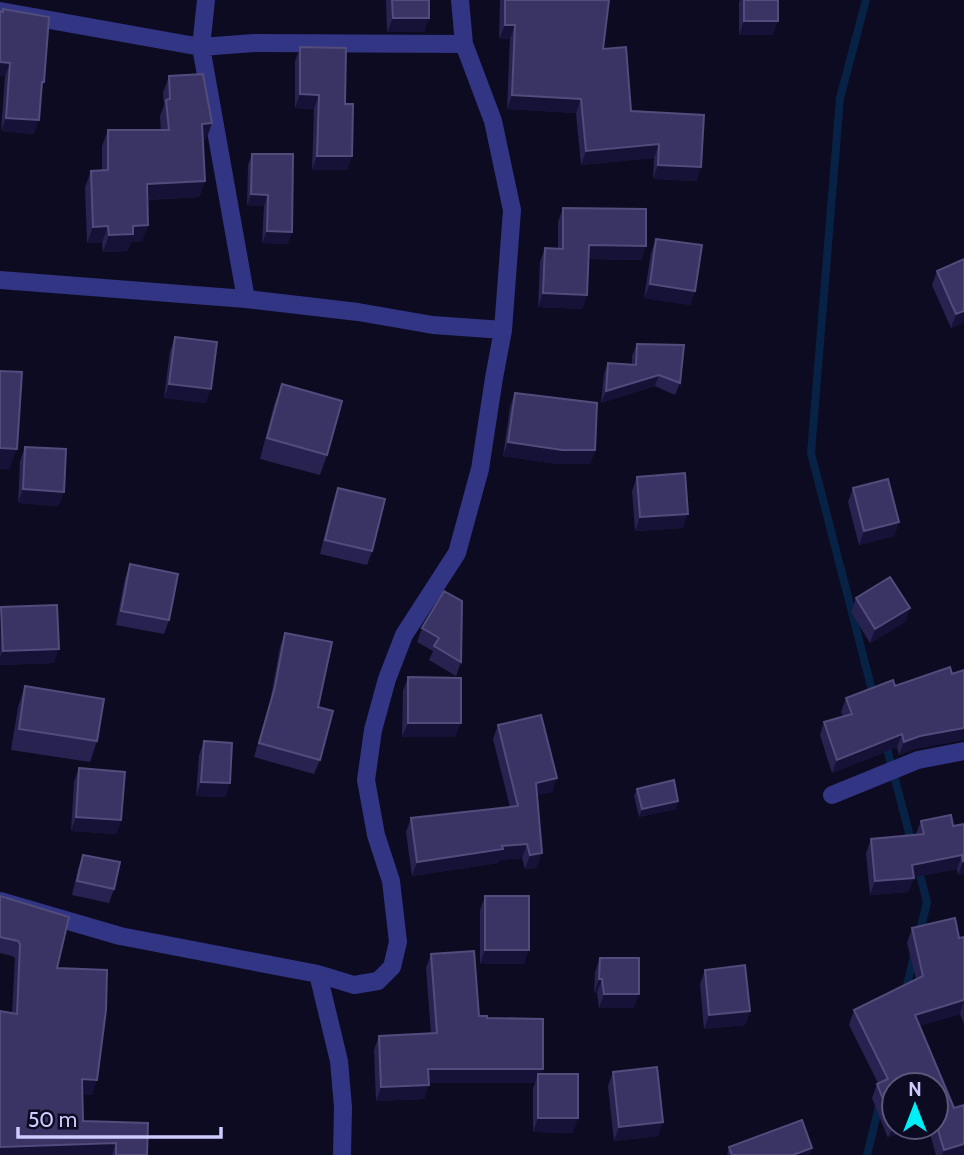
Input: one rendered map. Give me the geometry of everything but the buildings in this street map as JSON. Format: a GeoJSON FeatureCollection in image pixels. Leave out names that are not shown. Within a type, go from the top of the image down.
{"type":"FeatureCollection","features":[{"type":"Feature","properties":{"kind":"street"},"geometry":{"type":"LineString","coordinates":[[206,0],[201,47],[246,299]]}},
{"type":"Feature","properties":{"kind":"street"},"geometry":{"type":"LineString","coordinates":[[0,901],[120,936],[318,974],[354,985],[378,981],[392,967],[398,942],[391,881],[376,835],[366,780],[373,730],[387,679],[404,635],[457,553],[480,469],[503,330],[512,211],[493,121],[464,44],[460,0]]}},
{"type":"Feature","properties":{"kind":"street"},"geometry":{"type":"LineString","coordinates":[[0,11],[201,47],[254,43],[464,44]]}},
{"type":"Feature","properties":{"kind":"street"},"geometry":{"type":"LineString","coordinates":[[0,280],[246,299],[358,312],[433,325],[503,330]]}},
{"type":"Feature","properties":{"kind":"street"},"geometry":{"type":"LineString","coordinates":[[832,795],[918,760],[964,751]]}},
{"type":"Feature","properties":{"kind":"street"},"geometry":{"type":"LineString","coordinates":[[318,974],[339,1061],[343,1107],[342,1155]]}},
{"type":"Feature","properties":{"kind":"waterway"},"geometry":{"type":"LineString","coordinates":[[866,0],[840,98],[811,453],[874,698]]}},
{"type":"Feature","properties":{"kind":"waterway"},"geometry":{"type":"LineString","coordinates":[[885,741],[912,844]]}},
{"type":"Feature","properties":{"kind":"waterway"},"geometry":{"type":"LineString","coordinates":[[918,867],[927,902],[919,936]]}},
{"type":"Feature","properties":{"kind":"waterway"},"geometry":{"type":"LineString","coordinates":[[905,994],[914,955]]}},
{"type":"Feature","properties":{"kind":"waterway"},"geometry":{"type":"LineString","coordinates":[[867,1155],[880,1102]]}}]}
